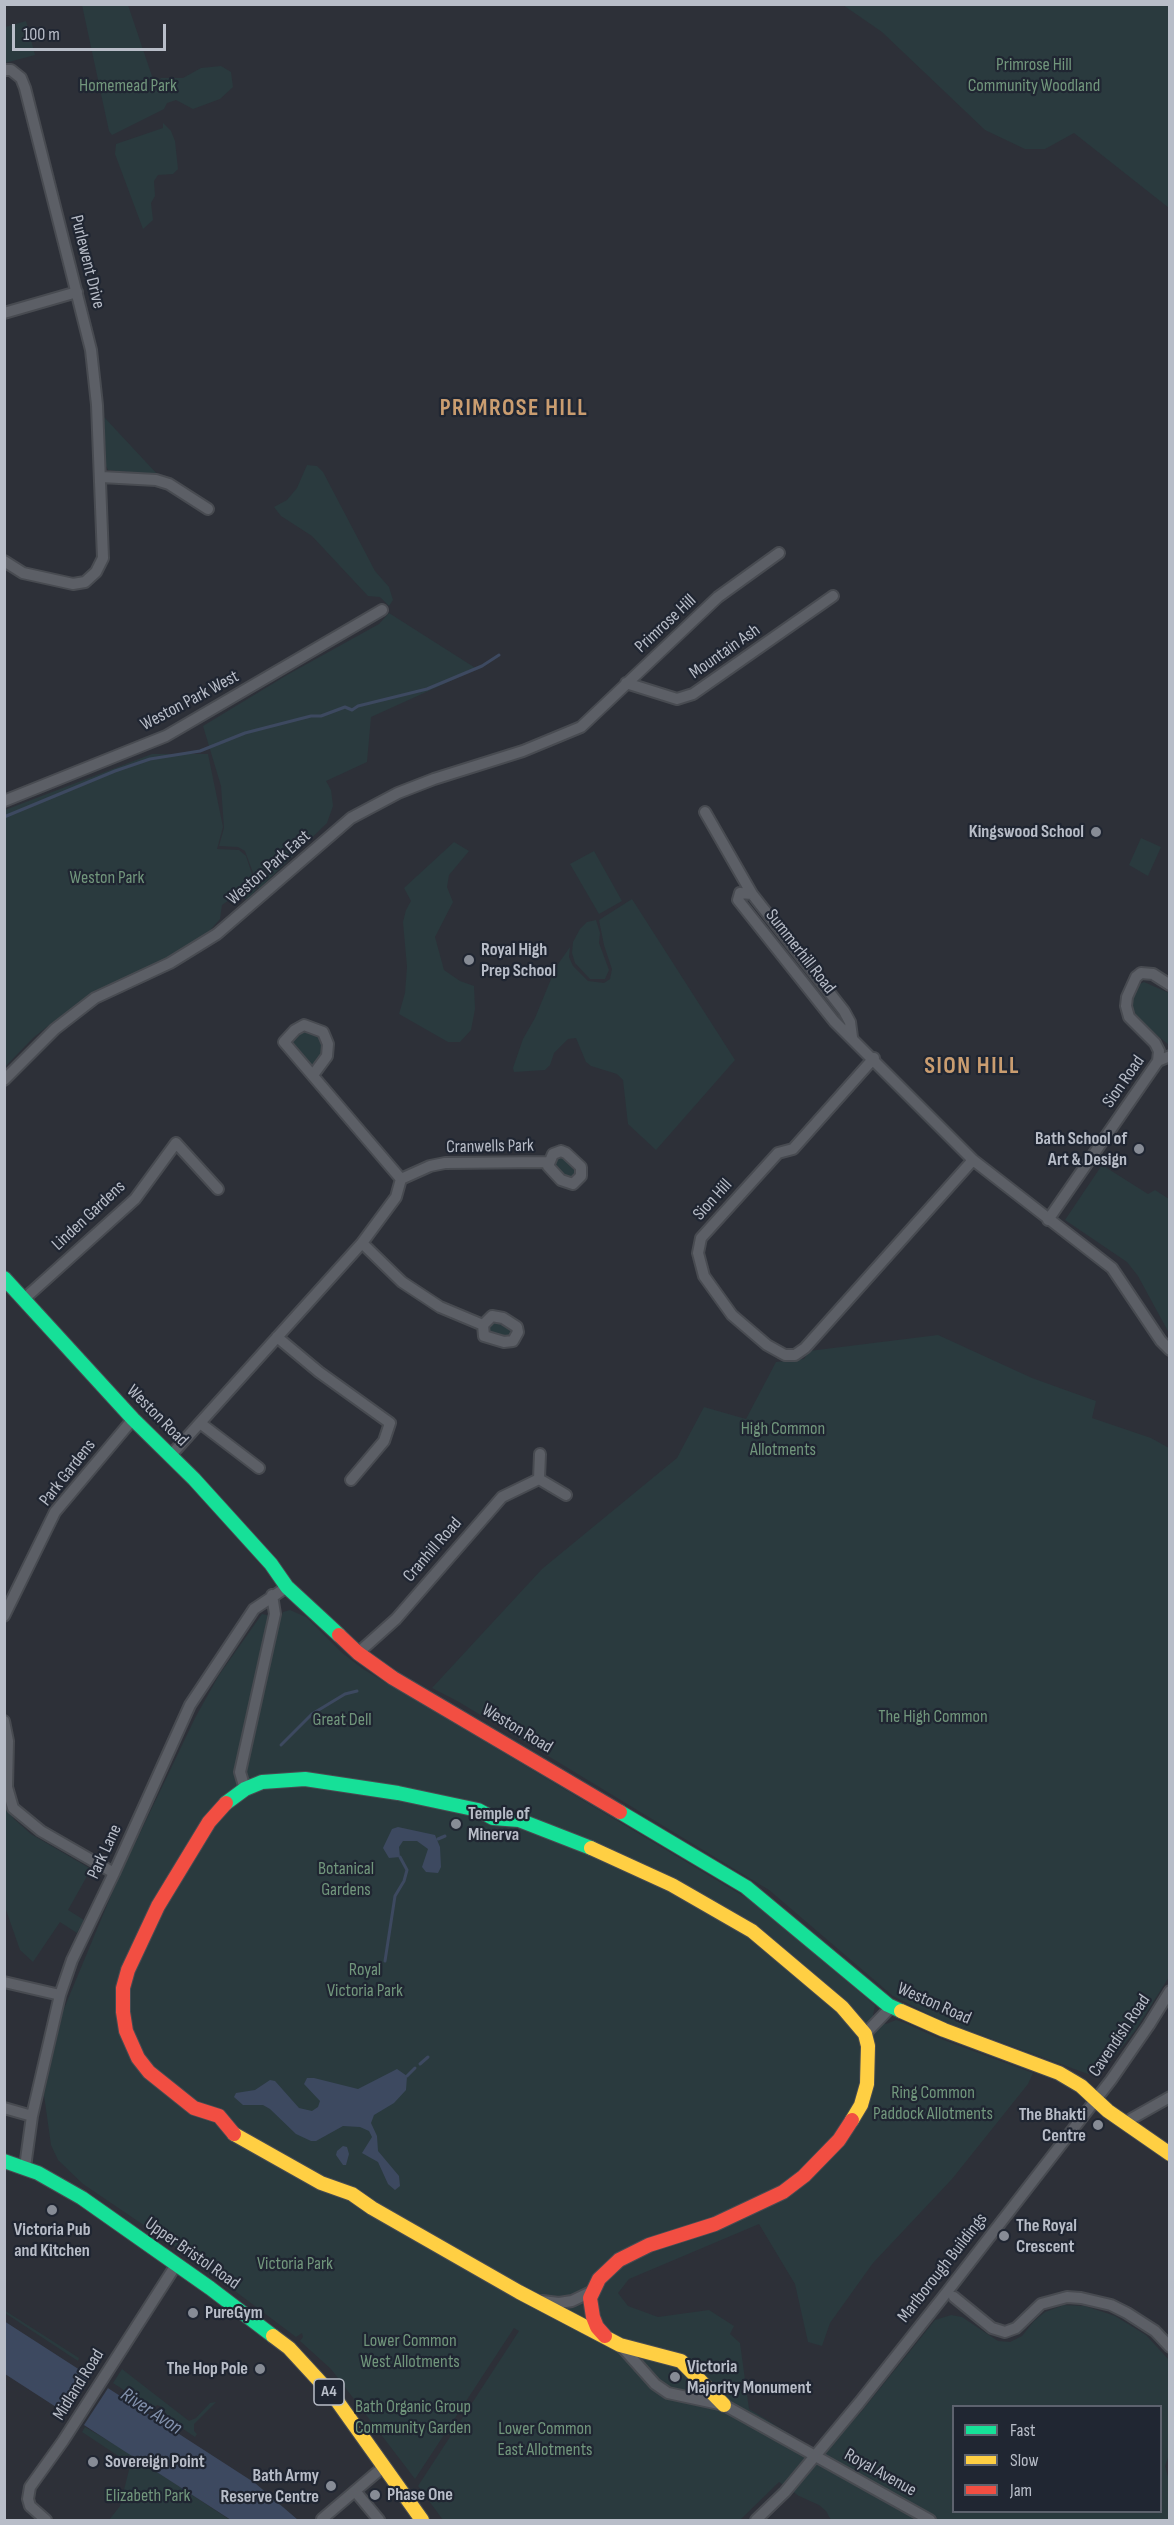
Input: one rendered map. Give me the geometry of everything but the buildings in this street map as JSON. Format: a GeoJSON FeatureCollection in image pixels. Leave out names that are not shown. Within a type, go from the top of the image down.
{"type":"FeatureCollection","features":[{"type":"Feature","properties":{"kind":"street","name":"Purlewent Drive"},"geometry":{"type":"LineString","coordinates":[[4,70],[11,70],[21,78],[25,88],[91,350],[101,477],[104,558],[96,572],[86,582],[73,584],[23,573],[4,561]]}},
{"type":"Feature","properties":{"kind":"street"},"geometry":{"type":"LineString","coordinates":[[4,313],[77,292]]}},
{"type":"Feature","properties":{"kind":"street"},"geometry":{"type":"LineString","coordinates":[[101,477],[156,480],[200,497],[208,509]]}},
{"type":"Feature","properties":{"kind":"street","name":"Primrose Hill"},"geometry":{"type":"LineString","coordinates":[[581,727],[718,597],[780,553]]}},
{"type":"Feature","properties":{"kind":"street","name":"Mountain Ash"},"geometry":{"type":"LineString","coordinates":[[626,683],[677,699],[693,694],[833,596]]}},
{"type":"Feature","properties":{"kind":"street","name":"Weston Park West"},"geometry":{"type":"LineString","coordinates":[[4,801],[166,736],[382,610]]}},
{"type":"Feature","properties":{"kind":"street","name":"Weston Park East"},"geometry":{"type":"LineString","coordinates":[[4,1080],[55,1029],[95,998],[170,963],[217,934],[351,818],[398,793],[434,779],[523,751],[581,727]]}},
{"type":"Feature","properties":{"kind":"street","name":"Summerhill Road"},"geometry":{"type":"LineString","coordinates":[[705,812],[752,894],[740,893],[738,900],[834,1020],[874,1058]]}},
{"type":"Feature","properties":{"kind":"street"},"geometry":{"type":"LineString","coordinates":[[1158,1061],[1159,1051],[1155,1043],[1129,1017],[1126,1006],[1127,997],[1136,977],[1141,973],[1153,974],[1170,985]]}},
{"type":"Feature","properties":{"kind":"street"},"geometry":{"type":"LineString","coordinates":[[171,1455],[362,1243],[396,1197],[401,1179],[284,1042],[295,1030],[304,1025],[323,1032],[328,1044],[327,1056],[313,1075]]}},
{"type":"Feature","properties":{"kind":"street","name":"Sion Road"},"geometry":{"type":"LineString","coordinates":[[1048,1220],[1158,1061],[1170,1056]]}},
{"type":"Feature","properties":{"kind":"street"},"geometry":{"type":"LineString","coordinates":[[874,1058],[973,1160],[1112,1268],[1161,1341],[1170,1350]]}},
{"type":"Feature","properties":{"kind":"street","name":"Sion Hill"},"geometry":{"type":"LineString","coordinates":[[874,1058],[793,1149],[778,1153],[700,1238],[698,1252],[704,1276],[732,1315],[767,1345],[785,1355],[795,1355],[805,1348],[973,1160]]}},
{"type":"Feature","properties":{"kind":"street","name":"Linden Gardens"},"geometry":{"type":"LineString","coordinates":[[24,1299],[135,1198],[176,1143],[218,1189]]}},
{"type":"Feature","properties":{"kind":"street","name":"Cranwells Park"},"geometry":{"type":"LineString","coordinates":[[401,1179],[430,1166],[445,1163],[548,1162]]}},
{"type":"Feature","properties":{"kind":"street"},"geometry":{"type":"LineString","coordinates":[[362,1243],[402,1282],[440,1307],[483,1325]]}},
{"type":"Feature","properties":{"kind":"street","name":"Weston Road"},"geometry":{"type":"LineString","coordinates":[[4,1278],[133,1419],[171,1455],[271,1564],[286,1587],[358,1653],[393,1678],[746,1887],[772,1906],[874,1995],[891,2007],[944,2030],[1059,2073],[1081,2086],[1127,2124],[1170,2154]]}},
{"type":"Feature","properties":{"kind":"street"},"geometry":{"type":"LineString","coordinates":[[277,1337],[319,1372],[394,1420],[384,1441],[351,1480]]}},
{"type":"Feature","properties":{"kind":"street","name":"Park Gardens"},"geometry":{"type":"LineString","coordinates":[[4,1616],[55,1512],[133,1419]]}},
{"type":"Feature","properties":{"kind":"street"},"geometry":{"type":"LineString","coordinates":[[200,1423],[259,1468]]}},
{"type":"Feature","properties":{"kind":"street"},"geometry":{"type":"LineString","coordinates":[[540,1455],[539,1479],[566,1496]]}},
{"type":"Feature","properties":{"kind":"street","name":"Cranhill Road"},"geometry":{"type":"LineString","coordinates":[[358,1653],[396,1619],[502,1497],[539,1479]]}},
{"type":"Feature","properties":{"kind":"street","name":"Park Lane"},"geometry":{"type":"LineString","coordinates":[[25,2167],[32,2116],[60,1995],[72,1960],[190,1705],[254,1609],[286,1587]]}},
{"type":"Feature","properties":{"kind":"street"},"geometry":{"type":"LineString","coordinates":[[245,1789],[240,1772],[275,1614],[272,1595]]}},
{"type":"Feature","properties":{"kind":"street"},"geometry":{"type":"LineString","coordinates":[[4,1721],[8,1741],[7,1787],[13,1808],[41,1831],[114,1873]]}},
{"type":"Feature","properties":{"kind":"street"},"geometry":{"type":"LineString","coordinates":[[532,2299],[559,2303],[585,2296],[606,2272],[632,2252],[746,2211],[783,2192],[804,2176],[839,2140],[861,2104],[867,2084],[866,2034],[842,2007],[752,1931],[672,1885],[617,1858],[570,1839],[519,1820],[493,1818],[478,1810],[398,1793],[305,1779],[280,1779],[262,1782],[245,1789],[223,1805],[209,1822],[158,1906],[128,1970],[123,1988],[123,2012],[126,2031],[138,2058],[149,2072],[180,2099],[195,2108],[219,2116],[236,2136],[321,2183],[352,2194],[372,2208],[532,2299],[620,2345],[681,2361],[724,2405]]}},
{"type":"Feature","properties":{"kind":"street"},"geometry":{"type":"LineString","coordinates":[[4,1982],[60,1995]]}},
{"type":"Feature","properties":{"kind":"street","name":"Cavendish Road"},"geometry":{"type":"LineString","coordinates":[[1096,2099],[1149,2025],[1170,1991]]}},
{"type":"Feature","properties":{"kind":"street"},"geometry":{"type":"LineString","coordinates":[[866,2034],[891,2007]]}},
{"type":"Feature","properties":{"kind":"street"},"geometry":{"type":"LineString","coordinates":[[1127,2124],[1131,2119],[1170,2097]]}},
{"type":"Feature","properties":{"kind":"street","name":"Marlborough Buildings"},"geometry":{"type":"LineString","coordinates":[[756,2520],[785,2492],[859,2403],[1096,2099]]}},
{"type":"Feature","properties":{"kind":"street"},"geometry":{"type":"LineString","coordinates":[[4,2108],[32,2116]]}},
{"type":"Feature","properties":{"kind":"street","name":"Upper Bristol Road"},"geometry":{"type":"LineString","coordinates":[[4,2161],[25,2167],[82,2198],[277,2337],[297,2355],[335,2398],[382,2468],[422,2520]]}},
{"type":"Feature","properties":{"kind":"street","name":"Midland Road"},"geometry":{"type":"LineString","coordinates":[[46,2520],[30,2506],[28,2493],[176,2265]]}},
{"type":"Feature","properties":{"kind":"street"},"geometry":{"type":"LineString","coordinates":[[592,2290],[590,2307],[597,2327],[605,2336]]}},
{"type":"Feature","properties":{"kind":"street"},"geometry":{"type":"LineString","coordinates":[[954,2297],[992,2328],[1005,2332],[1016,2328],[1041,2304],[1067,2297],[1082,2298],[1111,2305],[1127,2313],[1155,2331],[1170,2347]]}},
{"type":"Feature","properties":{"kind":"street","name":"Royal Avenue"},"geometry":{"type":"LineString","coordinates":[[620,2345],[655,2384],[668,2393],[724,2405],[930,2520]]}},
{"type":"Feature","properties":{"kind":"street"},"geometry":{"type":"LineString","coordinates":[[322,2519],[382,2468]]}},
{"type":"Feature","properties":{"kind":"street"},"geometry":{"type":"LineString","coordinates":[[355,2491],[379,2520]]}},
{"type":"Feature","properties":{"kind":"green space","name":"Homemead Park"},"geometry":{"type":"Polygon","coordinates":[[[82,5],[128,5],[155,85],[161,78],[183,78],[201,68],[221,66],[231,72],[233,87],[220,99],[193,109],[176,100],[167,103],[164,109],[112,135],[109,131],[82,5]]]}},
{"type":"Feature","properties":{"kind":"green space","name":"Primrose Hill Community Woodland"},"geometry":{"type":"Polygon","coordinates":[[[843,5],[1169,5],[1169,208],[1074,133],[1045,149],[1025,149],[985,130],[882,32],[843,5]]]}},
{"type":"Feature","properties":{"kind":"green space"},"geometry":{"type":"Polygon","coordinates":[[[26,21],[35,55],[5,63],[5,27],[26,21]]]}},
{"type":"Feature","properties":{"kind":"green space"},"geometry":{"type":"Polygon","coordinates":[[[163,123],[171,131],[175,141],[178,169],[173,174],[158,175],[154,181],[155,196],[151,203],[153,220],[143,229],[115,154],[116,144],[163,128],[163,123]]]}},
{"type":"Feature","properties":{"kind":"green space"},"geometry":{"type":"Polygon","coordinates":[[[104,417],[158,475],[108,470],[104,417]]]}},
{"type":"Feature","properties":{"kind":"green space"},"geometry":{"type":"Polygon","coordinates":[[[307,465],[317,466],[323,472],[375,571],[389,587],[393,600],[389,606],[380,597],[368,596],[312,536],[281,516],[274,507],[287,500],[297,488],[307,465]]]}},
{"type":"Feature","properties":{"kind":"green space"},"geometry":{"type":"Polygon","coordinates":[[[389,613],[477,669],[371,717],[367,762],[326,781],[331,790],[333,806],[327,823],[259,889],[245,851],[238,847],[219,846],[224,828],[221,786],[203,726],[287,675],[379,624],[389,613]]]}},
{"type":"Feature","properties":{"kind":"green space","name":"Weston Park"},"geometry":{"type":"Polygon","coordinates":[[[152,754],[208,754],[223,827],[217,849],[239,850],[246,856],[257,889],[248,899],[232,898],[222,905],[220,919],[206,935],[170,958],[95,994],[53,1022],[33,1038],[5,1067],[5,810],[152,754]]]}},
{"type":"Feature","properties":{"kind":"green space"},"geometry":{"type":"Polygon","coordinates":[[[1141,838],[1161,847],[1148,876],[1129,865],[1141,838]]]}},
{"type":"Feature","properties":{"kind":"green space"},"geometry":{"type":"Polygon","coordinates":[[[454,842],[469,851],[449,875],[447,887],[453,902],[435,937],[444,970],[460,981],[474,986],[475,1009],[471,1030],[460,1042],[448,1042],[399,1014],[405,993],[407,967],[403,922],[411,901],[404,888],[454,842]]]}},
{"type":"Feature","properties":{"kind":"green space"},"geometry":{"type":"Polygon","coordinates":[[[594,851],[622,901],[599,914],[570,864],[594,851]]]}},
{"type":"Feature","properties":{"kind":"green space"},"geometry":{"type":"Polygon","coordinates":[[[632,899],[735,1060],[656,1150],[628,1124],[623,1080],[617,1074],[591,1066],[586,1062],[576,1038],[568,1039],[554,1053],[550,1065],[545,1070],[514,1072],[513,1068],[523,1039],[535,1018],[556,967],[570,947],[569,957],[573,966],[588,981],[604,983],[610,979],[612,969],[599,920],[632,899]]]}},
{"type":"Feature","properties":{"kind":"green space"},"geometry":{"type":"Polygon","coordinates":[[[596,920],[600,933],[599,943],[609,970],[605,979],[590,979],[575,963],[572,953],[573,942],[580,929],[587,922],[596,920]]]}},
{"type":"Feature","properties":{"kind":"green space"},"geometry":{"type":"Polygon","coordinates":[[[1144,982],[1169,993],[1169,1045],[1138,1020],[1132,1010],[1130,1001],[1136,986],[1144,982]]]}},
{"type":"Feature","properties":{"kind":"green space"},"geometry":{"type":"Polygon","coordinates":[[[305,1029],[320,1035],[324,1044],[323,1054],[313,1069],[290,1042],[305,1029]]]}},
{"type":"Feature","properties":{"kind":"green space"},"geometry":{"type":"Polygon","coordinates":[[[559,1154],[573,1161],[578,1175],[567,1181],[551,1167],[559,1154]]]}},
{"type":"Feature","properties":{"kind":"green space"},"geometry":{"type":"Polygon","coordinates":[[[1102,1165],[1148,1194],[1155,1190],[1169,1199],[1169,1333],[1138,1276],[1127,1262],[1065,1220],[1102,1165]]]}},
{"type":"Feature","properties":{"kind":"green space"},"geometry":{"type":"Polygon","coordinates":[[[493,1319],[514,1328],[511,1338],[486,1334],[487,1322],[493,1319]]]}},
{"type":"Feature","properties":{"kind":"green space","name":"The High Common"},"geometry":{"type":"Polygon","coordinates":[[[938,1335],[1032,1378],[1096,1401],[1092,1418],[1151,1438],[1169,1448],[1169,1977],[1135,2031],[1100,2074],[1088,2074],[940,2020],[893,1996],[769,1890],[459,1702],[432,1688],[542,1569],[677,1458],[704,1407],[746,1419],[776,1362],[804,1359],[809,1351],[938,1335]]]}},
{"type":"Feature","properties":{"kind":"green space","name":"Royal Victoria Park"},"geometry":{"type":"Polygon","coordinates":[[[290,1610],[306,1617],[341,1652],[363,1669],[760,1906],[871,2002],[875,2006],[873,2015],[886,2024],[896,2020],[905,2023],[933,2036],[1033,2073],[1028,2084],[952,2179],[873,2263],[830,2323],[822,2346],[808,2342],[795,2284],[759,2224],[629,2279],[618,2293],[628,2306],[658,2317],[709,2310],[734,2326],[730,2334],[740,2343],[749,2409],[822,2454],[861,2412],[935,2320],[951,2315],[962,2317],[998,2341],[1010,2342],[1022,2336],[1045,2312],[1064,2305],[1085,2306],[1115,2316],[1146,2335],[1169,2360],[1170,2452],[1165,2466],[1169,2480],[1169,2520],[831,2520],[819,2505],[799,2496],[779,2482],[740,2520],[443,2520],[418,2486],[519,2331],[514,2328],[415,2479],[331,2369],[300,2341],[303,2337],[302,2333],[296,2337],[179,2249],[83,2184],[58,2160],[51,2145],[44,2095],[63,2011],[117,1881],[195,1718],[219,1675],[262,1614],[281,1618],[283,1612],[290,1610]]]}},
{"type":"Feature","properties":{"kind":"green space"},"geometry":{"type":"Polygon","coordinates":[[[5,1804],[14,1819],[31,1834],[91,1869],[68,1910],[84,1920],[77,1933],[60,1922],[33,1962],[20,1950],[5,1907],[5,1804]]]}},
{"type":"Feature","properties":{"kind":"green space"},"geometry":{"type":"Polygon","coordinates":[[[4,2310],[79,2358],[78,2361],[5,2313],[4,2310]]]}},
{"type":"Feature","properties":{"kind":"green space"},"geometry":{"type":"Polygon","coordinates":[[[122,2369],[189,2421],[196,2418],[210,2403],[216,2402],[194,2424],[194,2431],[197,2434],[195,2437],[170,2420],[162,2407],[157,2405],[153,2409],[113,2383],[122,2369]]]}},
{"type":"Feature","properties":{"kind":"green space","name":"Elizabeth Park"},"geometry":{"type":"Polygon","coordinates":[[[85,2427],[230,2520],[109,2520],[120,2506],[130,2466],[129,2463],[82,2432],[85,2427]]]}},
{"type":"Feature","properties":{"kind":"water"},"geometry":{"type":"Polygon","coordinates":[[[398,1827],[435,1835],[440,1847],[441,1867],[438,1873],[426,1872],[422,1867],[428,1849],[417,1841],[403,1841],[399,1847],[400,1857],[389,1858],[383,1848],[392,1829],[398,1827]]]}},
{"type":"Feature","properties":{"kind":"water"},"geometry":{"type":"Polygon","coordinates":[[[397,2069],[407,2076],[406,2090],[394,2103],[374,2115],[371,2123],[377,2136],[378,2151],[399,2176],[400,2186],[395,2190],[388,2184],[378,2162],[362,2153],[372,2137],[369,2131],[360,2127],[343,2126],[316,2141],[311,2141],[296,2134],[263,2105],[243,2105],[234,2097],[236,2093],[255,2090],[270,2080],[275,2081],[299,2108],[312,2111],[318,2107],[320,2101],[304,2084],[307,2078],[358,2089],[397,2069]]]}},
{"type":"Feature","properties":{"kind":"water"},"geometry":{"type":"Polygon","coordinates":[[[343,2146],[347,2147],[349,2154],[346,2165],[343,2165],[336,2155],[343,2146]]]}},
{"type":"Feature","properties":{"kind":"water"},"geometry":{"type":"Polygon","coordinates":[[[4,2321],[255,2483],[298,2520],[231,2520],[5,2374],[4,2321]]]}},
{"type":"Feature","properties":{"kind":"pier"},"geometry":{"type":"Polygon","coordinates":[[[91,2373],[110,2385],[82,2428],[63,2416],[91,2373]]]}},
{"type":"Feature","properties":{"kind":"waterway"},"geometry":{"type":"LineString","coordinates":[[4,817],[150,759],[200,751],[245,733],[311,716],[321,716],[345,707],[352,710],[358,706],[427,689],[482,666],[499,655]]}},
{"type":"Feature","properties":{"kind":"waterway"},"geometry":{"type":"LineString","coordinates":[[281,1745],[312,1714],[345,1694],[357,1691]]}},
{"type":"Feature","properties":{"kind":"waterway"},"geometry":{"type":"LineString","coordinates":[[438,1839],[445,1836]]}},
{"type":"Feature","properties":{"kind":"waterway"},"geometry":{"type":"LineString","coordinates":[[385,1961],[395,1896],[404,1881],[407,1870],[400,1857]]}},
{"type":"Feature","properties":{"kind":"waterway"},"geometry":{"type":"LineString","coordinates":[[420,2064],[428,2057]]}},
{"type":"Feature","properties":{"kind":"waterway"},"geometry":{"type":"LineString","coordinates":[[407,2076],[415,2068]]}},
{"type":"Feature","properties":{"kind":"traffic: fast"},"geometry":{"type":"LineString","coordinates":[[4,1278],[133,1419],[194,1479],[271,1564],[287,1587],[339,1635]]}},
{"type":"Feature","properties":{"kind":"traffic: fast"},"geometry":{"type":"LineString","coordinates":[[226,1803],[245,1789],[262,1782],[305,1779],[398,1793],[478,1810],[493,1818],[519,1820],[591,1848]]}},
{"type":"Feature","properties":{"kind":"traffic: fast"},"geometry":{"type":"LineString","coordinates":[[620,1812],[746,1887],[888,2005],[901,2011]]}},
{"type":"Feature","properties":{"kind":"traffic: fast"},"geometry":{"type":"LineString","coordinates":[[4,2161],[38,2173],[82,2198],[210,2288],[273,2336]]}},
{"type":"Feature","properties":{"kind":"traffic: slow"},"geometry":{"type":"LineString","coordinates":[[591,1848],[672,1885],[752,1931],[842,2007],[865,2034],[868,2046],[867,2084],[861,2105],[852,2120]]}},
{"type":"Feature","properties":{"kind":"traffic: slow"},"geometry":{"type":"LineString","coordinates":[[901,2011],[944,2030],[1059,2073],[1081,2086],[1108,2111],[1170,2154]]}},
{"type":"Feature","properties":{"kind":"traffic: slow"},"geometry":{"type":"LineString","coordinates":[[234,2134],[321,2183],[352,2194],[372,2208],[519,2292],[620,2345],[681,2361],[724,2405]]}},
{"type":"Feature","properties":{"kind":"traffic: slow"},"geometry":{"type":"LineString","coordinates":[[273,2336],[289,2348],[335,2398],[422,2520]]}},
{"type":"Feature","properties":{"kind":"traffic: jam"},"geometry":{"type":"LineString","coordinates":[[339,1635],[358,1653],[393,1678],[620,1812]]}},
{"type":"Feature","properties":{"kind":"traffic: jam"},"geometry":{"type":"LineString","coordinates":[[226,1803],[209,1822],[158,1906],[128,1970],[123,1988],[123,2012],[126,2031],[138,2058],[149,2072],[194,2108],[219,2116],[234,2134]]}},
{"type":"Feature","properties":{"kind":"traffic: jam"},"geometry":{"type":"LineString","coordinates":[[605,2336],[597,2327],[593,2317],[590,2298],[599,2279],[619,2260],[649,2245],[715,2224],[783,2192],[804,2176],[839,2140],[852,2120]]}},
{"type":"Feature","properties":{"kind":"place","name":"Kingswood School"},"geometry":{"type":"Point","coordinates":[1096,832]}},
{"type":"Feature","properties":{"kind":"place","name":"Royal High Prep School"},"geometry":{"type":"Point","coordinates":[469,960]}},
{"type":"Feature","properties":{"kind":"place","name":"Bath School of Art & Design"},"geometry":{"type":"Point","coordinates":[1139,1149]}},
{"type":"Feature","properties":{"kind":"place","name":"Temple of Minerva"},"geometry":{"type":"Point","coordinates":[456,1824]}},
{"type":"Feature","properties":{"kind":"place","name":"The Bhakti Centre"},"geometry":{"type":"Point","coordinates":[1098,2125]}},
{"type":"Feature","properties":{"kind":"place","name":"Victoria Pub and Kitchen"},"geometry":{"type":"Point","coordinates":[52,2210]}},
{"type":"Feature","properties":{"kind":"place","name":"The Royal Crescent"},"geometry":{"type":"Point","coordinates":[1004,2236]}},
{"type":"Feature","properties":{"kind":"place","name":"PureGym"},"geometry":{"type":"Point","coordinates":[193,2313]}},
{"type":"Feature","properties":{"kind":"place","name":"The Hop Pole"},"geometry":{"type":"Point","coordinates":[260,2369]}},
{"type":"Feature","properties":{"kind":"place","name":"Victoria Majority Monument"},"geometry":{"type":"Point","coordinates":[675,2377]}},
{"type":"Feature","properties":{"kind":"place","name":"Sovereign Point"},"geometry":{"type":"Point","coordinates":[93,2462]}},
{"type":"Feature","properties":{"kind":"place","name":"Bath Army Reserve Centre"},"geometry":{"type":"Point","coordinates":[331,2486]}},
{"type":"Feature","properties":{"kind":"place","name":"Phase One"},"geometry":{"type":"Point","coordinates":[375,2495]}},
{"type":"Feature","properties":{"kind":"district","name":"PRIMROSE HILL"},"geometry":{"type":"Point","coordinates":[514,409]}},
{"type":"Feature","properties":{"kind":"district","name":"SION HILL"},"geometry":{"type":"Point","coordinates":[972,1067]}},
{"type":"Feature","properties":{"kind":"park label","name":"High Common Allotments"},"geometry":{"type":"Point","coordinates":[783,1439]}},
{"type":"Feature","properties":{"kind":"park label","name":"Great Dell"},"geometry":{"type":"Point","coordinates":[342,1720]}},
{"type":"Feature","properties":{"kind":"park label","name":"Botanical Gardens"},"geometry":{"type":"Point","coordinates":[346,1879]}},
{"type":"Feature","properties":{"kind":"park label","name":"Ring Common Paddock Allotments"},"geometry":{"type":"Point","coordinates":[933,2103]}},
{"type":"Feature","properties":{"kind":"park label","name":"Victoria Park"},"geometry":{"type":"Point","coordinates":[295,2264]}},
{"type":"Feature","properties":{"kind":"park label","name":"Lower Common West Allotments"},"geometry":{"type":"Point","coordinates":[410,2351]}},
{"type":"Feature","properties":{"kind":"park label","name":"Bath Organic Group Community Garden"},"geometry":{"type":"Point","coordinates":[413,2417]}},
{"type":"Feature","properties":{"kind":"park label","name":"Lower Common East Allotments"},"geometry":{"type":"Point","coordinates":[545,2439]}},
{"type":"Feature","properties":{"kind":"water label","name":"River Avon"},"geometry":{"type":"Point","coordinates":[151,2412]}}]}
